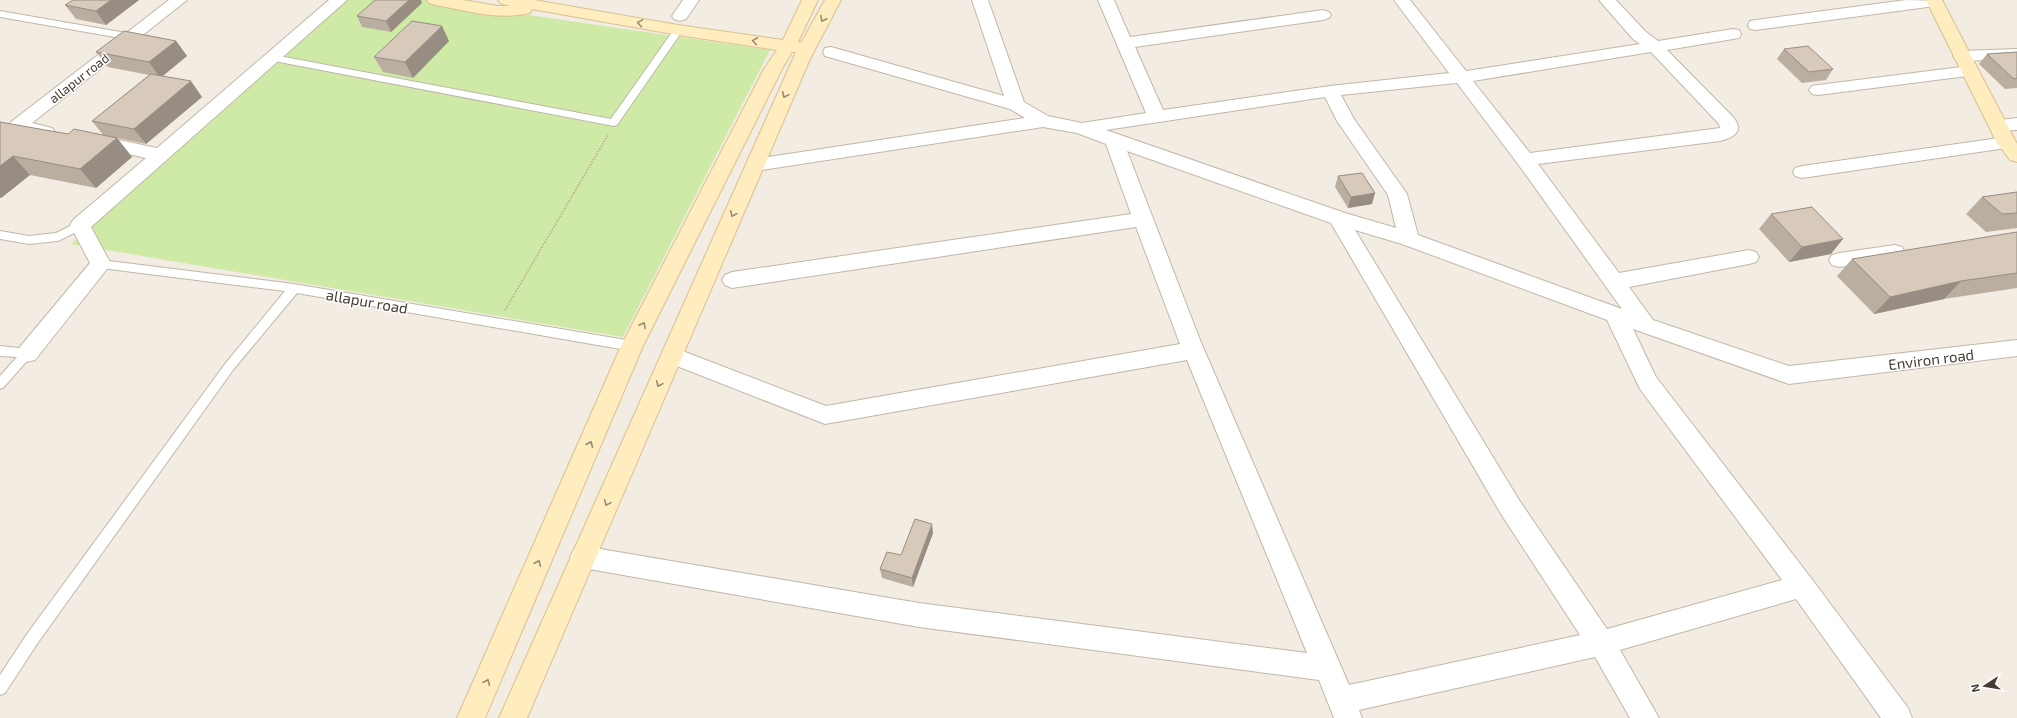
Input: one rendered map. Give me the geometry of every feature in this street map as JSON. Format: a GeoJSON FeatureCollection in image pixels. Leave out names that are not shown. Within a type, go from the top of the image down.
{"type":"FeatureCollection","features":[{"type":"Feature","properties":{"kind":"main road"},"geometry":{"type":"LineString","coordinates":[[435,0],[498,11],[570,5]]}},
{"type":"Feature","properties":{"kind":"main road"},"geometry":{"type":"LineString","coordinates":[[506,0],[542,6],[570,5],[801,42]]}},
{"type":"Feature","properties":{"kind":"main road"},"geometry":{"type":"LineString","coordinates":[[513,718],[801,59],[801,42],[810,0]]}},
{"type":"Feature","properties":{"kind":"main road"},"geometry":{"type":"LineString","coordinates":[[471,718],[632,346],[770,76],[801,42],[833,0]]}},
{"type":"Feature","properties":{"kind":"main road"},"geometry":{"type":"LineString","coordinates":[[1935,0],[1965,63],[1997,125],[2012,150]]}},
{"type":"Feature","properties":{"kind":"street","name":"allapur road"},"geometry":{"type":"LineString","coordinates":[[161,155],[70,136],[12,127],[179,0]]}},
{"type":"Feature","properties":{"kind":"street"},"geometry":{"type":"LineString","coordinates":[[27,354],[101,264],[80,225],[339,0]]}},
{"type":"Feature","properties":{"kind":"street"},"geometry":{"type":"LineString","coordinates":[[679,23],[691,0]]}},
{"type":"Feature","properties":{"kind":"street"},"geometry":{"type":"LineString","coordinates":[[980,0],[1016,105]]}},
{"type":"Feature","properties":{"kind":"street"},"geometry":{"type":"LineString","coordinates":[[1106,0],[1157,118]]}},
{"type":"Feature","properties":{"kind":"street"},"geometry":{"type":"LineString","coordinates":[[1402,0],[1526,160],[1646,326]]}},
{"type":"Feature","properties":{"kind":"street"},"geometry":{"type":"LineString","coordinates":[[1526,160],[1720,135],[1729,131],[1728,122],[1655,47],[1639,35],[1607,0]]}},
{"type":"Feature","properties":{"kind":"street"},"geometry":{"type":"LineString","coordinates":[[1756,25],[1935,0]]}},
{"type":"Feature","properties":{"kind":"street"},"geometry":{"type":"LineString","coordinates":[[1125,43],[1323,15]]}},
{"type":"Feature","properties":{"kind":"street"},"geometry":{"type":"LineString","coordinates":[[755,165],[1043,121],[1080,128],[1157,118],[1330,92],[1462,77],[1732,34]]}},
{"type":"Feature","properties":{"kind":"street"},"geometry":{"type":"LineString","coordinates":[[801,42],[1016,105],[1043,121]]}},
{"type":"Feature","properties":{"kind":"street"},"geometry":{"type":"LineString","coordinates":[[1818,90],[2017,54]]}},
{"type":"Feature","properties":{"kind":"street"},"geometry":{"type":"LineString","coordinates":[[1330,92],[1346,121],[1397,194],[1409,239]]}},
{"type":"Feature","properties":{"kind":"street"},"geometry":{"type":"LineString","coordinates":[[1997,125],[2017,124]]}},
{"type":"Feature","properties":{"kind":"street","name":"Environ road"},"geometry":{"type":"LineString","coordinates":[[1080,128],[1338,218],[1409,239],[1615,315],[1789,376],[2017,348]]}},
{"type":"Feature","properties":{"kind":"street"},"geometry":{"type":"LineString","coordinates":[[1114,140],[1141,219],[1194,350],[1345,709],[1601,643],[1802,586]]}},
{"type":"Feature","properties":{"kind":"street"},"geometry":{"type":"LineString","coordinates":[[1802,172],[2012,150]]}},
{"type":"Feature","properties":{"kind":"street"},"geometry":{"type":"LineString","coordinates":[[1338,218],[1510,507],[1601,643],[1645,718]]}},
{"type":"Feature","properties":{"kind":"street"},"geometry":{"type":"LineString","coordinates":[[732,280],[1141,219]]}},
{"type":"Feature","properties":{"kind":"street"},"geometry":{"type":"LineString","coordinates":[[1839,260],[1916,249]]}},
{"type":"Feature","properties":{"kind":"street"},"geometry":{"type":"LineString","coordinates":[[1614,282],[1749,257]]}},
{"type":"Feature","properties":{"kind":"street"},"geometry":{"type":"LineString","coordinates":[[1615,315],[1648,382],[1802,586],[1898,718]]}},
{"type":"Feature","properties":{"kind":"street"},"geometry":{"type":"LineString","coordinates":[[672,355],[825,415],[1194,350]]}},
{"type":"Feature","properties":{"kind":"street"},"geometry":{"type":"LineString","coordinates":[[583,556],[919,615],[1327,668]]}},
{"type":"Feature","properties":{"kind":"lane"},"geometry":{"type":"LineString","coordinates":[[0,14],[132,37]]}},
{"type":"Feature","properties":{"kind":"lane"},"geometry":{"type":"LineString","coordinates":[[274,58],[614,123],[679,23]]}},
{"type":"Feature","properties":{"kind":"lane"},"geometry":{"type":"LineString","coordinates":[[0,235],[29,240],[58,237],[80,225]]}},
{"type":"Feature","properties":{"kind":"lane","name":"allapur road"},"geometry":{"type":"LineString","coordinates":[[101,264],[294,288],[632,346]]}},
{"type":"Feature","properties":{"kind":"lane"},"geometry":{"type":"LineString","coordinates":[[0,688],[32,639],[229,367],[294,288]]}},
{"type":"Feature","properties":{"kind":"lane"},"geometry":{"type":"LineString","coordinates":[[0,351],[27,354]]}},
{"type":"Feature","properties":{"kind":"lane"},"geometry":{"type":"LineString","coordinates":[[0,384],[27,354]]}},
{"type":"Feature","properties":{"kind":"path"},"geometry":{"type":"LineString","coordinates":[[497,324],[614,123]]}},
{"type":"Feature","properties":{"kind":"green space"},"geometry":{"type":"Polygon","coordinates":[[[345,0],[425,0],[770,50],[623,337],[71,244],[345,0]]]}},
{"type":"Feature","properties":{"kind":"building"},"geometry":{"type":"Polygon","coordinates":[[[73,0],[111,0],[96,11],[65,5],[73,0]]]}},
{"type":"Feature","properties":{"kind":"building"},"geometry":{"type":"Polygon","coordinates":[[[375,0],[409,0],[386,21],[357,16],[375,0]]]}},
{"type":"Feature","properties":{"kind":"building"},"geometry":{"type":"Polygon","coordinates":[[[412,21],[442,26],[405,62],[374,57],[412,21]]]}},
{"type":"Feature","properties":{"kind":"building"},"geometry":{"type":"Polygon","coordinates":[[[124,31],[176,41],[149,62],[96,52],[124,31]]]}},
{"type":"Feature","properties":{"kind":"building"},"geometry":{"type":"Polygon","coordinates":[[[1808,46],[1833,69],[1809,72],[1784,49],[1808,46]]]}},
{"type":"Feature","properties":{"kind":"building"},"geometry":{"type":"Polygon","coordinates":[[[2017,52],[2017,78],[2014,79],[1987,54],[2017,52]]]}},
{"type":"Feature","properties":{"kind":"building"},"geometry":{"type":"Polygon","coordinates":[[[151,74],[191,81],[134,129],[92,121],[151,74]]]}},
{"type":"Feature","properties":{"kind":"building"},"geometry":{"type":"Polygon","coordinates":[[[0,122],[68,134],[74,129],[117,138],[80,169],[13,156],[0,166],[0,122]]]}},
{"type":"Feature","properties":{"kind":"building"},"geometry":{"type":"Polygon","coordinates":[[[1362,173],[1375,193],[1351,197],[1338,176],[1362,173]]]}},
{"type":"Feature","properties":{"kind":"building"},"geometry":{"type":"Polygon","coordinates":[[[2017,192],[2017,213],[2002,214],[1982,197],[2017,192]]]}},
{"type":"Feature","properties":{"kind":"building"},"geometry":{"type":"Polygon","coordinates":[[[1812,207],[1843,239],[1802,247],[1771,214],[1812,207]]]}},
{"type":"Feature","properties":{"kind":"building"},"geometry":{"type":"Polygon","coordinates":[[[2017,232],[2017,273],[1961,281],[1890,297],[1852,259],[2017,232]]]}},
{"type":"Feature","properties":{"kind":"building"},"geometry":{"type":"Polygon","coordinates":[[[915,519],[932,524],[912,578],[880,569],[887,552],[901,555],[915,519]]]}}]}
